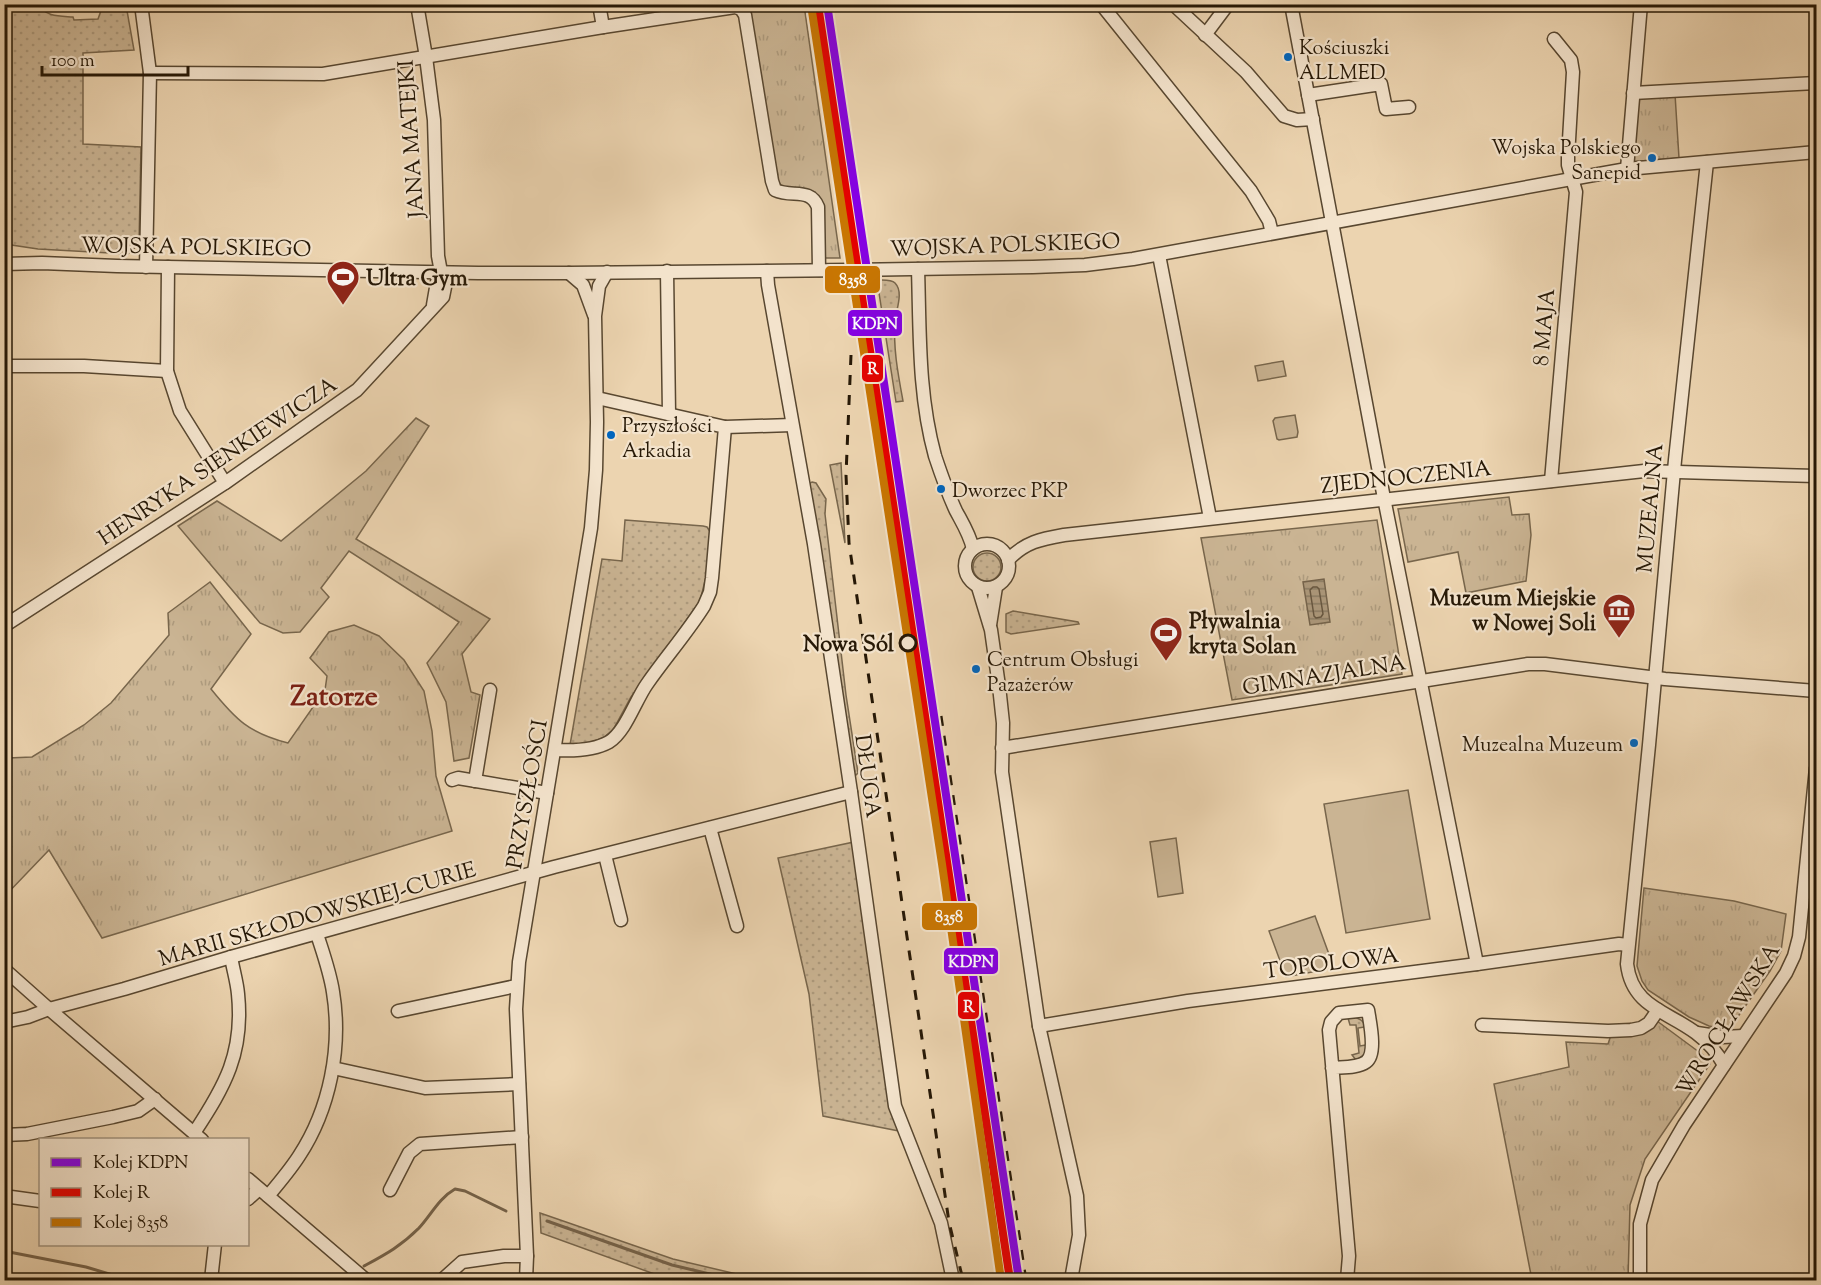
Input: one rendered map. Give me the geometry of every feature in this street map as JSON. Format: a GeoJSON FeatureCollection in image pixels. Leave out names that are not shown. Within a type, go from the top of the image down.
{"type":"FeatureCollection","features":[{"type":"Feature","properties":{"kind":"street"},"geometry":{"type":"LineString","coordinates":[[141,4],[150,73],[146,267]]}},
{"type":"Feature","properties":{"kind":"street","name":"JANA MATEJKI"},"geometry":{"type":"LineString","coordinates":[[417,4],[434,120],[437,247],[441,272]]}},
{"type":"Feature","properties":{"kind":"street"},"geometry":{"type":"LineString","coordinates":[[599,4],[603,27]]}},
{"type":"Feature","properties":{"kind":"street"},"geometry":{"type":"LineString","coordinates":[[1101,4],[1251,191],[1269,221],[1272,233]]}},
{"type":"Feature","properties":{"kind":"street"},"geometry":{"type":"LineString","coordinates":[[1173,4],[1246,72],[1284,116],[1297,120],[1313,119]]}},
{"type":"Feature","properties":{"kind":"street"},"geometry":{"type":"LineString","coordinates":[[1205,35],[1226,4]]}},
{"type":"Feature","properties":{"kind":"street"},"geometry":{"type":"LineString","coordinates":[[1291,4],[1384,499],[1477,964]]}},
{"type":"Feature","properties":{"kind":"street"},"geometry":{"type":"LineString","coordinates":[[1627,170],[1641,4]]}},
{"type":"Feature","properties":{"kind":"street"},"geometry":{"type":"LineString","coordinates":[[150,73],[323,74],[735,7],[741,9],[745,15],[772,181],[776,190],[784,194],[810,196],[818,207],[819,270]]}},
{"type":"Feature","properties":{"kind":"street","name":"8 MAJA"},"geometry":{"type":"LineString","coordinates":[[1551,481],[1576,192],[1568,165],[1573,72],[1571,60],[1554,39]]}},
{"type":"Feature","properties":{"kind":"street"},"geometry":{"type":"LineString","coordinates":[[1633,93],[1816,83]]}},
{"type":"Feature","properties":{"kind":"street"},"geometry":{"type":"LineString","coordinates":[[1308,95],[1381,84],[1386,109],[1409,107]]}},
{"type":"Feature","properties":{"kind":"street","name":"WOJSKA POLSKIEGO"},"geometry":{"type":"LineString","coordinates":[[4,264],[569,273],[1085,265],[1159,255],[1573,178],[1627,170],[1816,152]]}},
{"type":"Feature","properties":{"kind":"street","name":"MUZEALNA"},"geometry":{"type":"LineString","coordinates":[[1707,162],[1674,471],[1627,964],[1630,980],[1641,997],[1696,1033],[1716,1051],[1724,1065]]}},
{"type":"Feature","properties":{"kind":"street"},"geometry":{"type":"LineString","coordinates":[[1159,255],[1210,518]]}},
{"type":"Feature","properties":{"kind":"street","name":"WOJSKA POLSKIEGO"},"geometry":{"type":"LineString","coordinates":[[4,259],[42,263]]}},
{"type":"Feature","properties":{"kind":"street"},"geometry":{"type":"LineString","coordinates":[[168,267],[167,371],[180,411],[225,483]]}},
{"type":"Feature","properties":{"kind":"street"},"geometry":{"type":"LineString","coordinates":[[918,269],[919,349],[927,420],[935,455],[973,549]]}},
{"type":"Feature","properties":{"kind":"street","name":"DŁUGA"},"geometry":{"type":"LineString","coordinates":[[767,271],[814,544],[895,1106],[941,1223],[953,1281]]}},
{"type":"Feature","properties":{"kind":"street","name":"HENRYKA SIENKIEWICZA"},"geometry":{"type":"LineString","coordinates":[[4,626],[225,483],[357,390],[433,306],[436,282],[441,272]]}},
{"type":"Feature","properties":{"kind":"street","name":"PRZYSZŁOŚCI"},"geometry":{"type":"LineString","coordinates":[[526,1281],[527,1256],[516,986],[591,528],[596,470],[595,316],[599,286],[607,272]]}},
{"type":"Feature","properties":{"kind":"street"},"geometry":{"type":"LineString","coordinates":[[667,272],[669,414]]}},
{"type":"Feature","properties":{"kind":"street","name":"PRZYSZŁOŚCI"},"geometry":{"type":"LineString","coordinates":[[569,273],[583,285],[595,316]]}},
{"type":"Feature","properties":{"kind":"street"},"geometry":{"type":"LineString","coordinates":[[4,366],[84,366],[167,371]]}},
{"type":"Feature","properties":{"kind":"street"},"geometry":{"type":"LineString","coordinates":[[597,398],[725,427],[792,425]]}},
{"type":"Feature","properties":{"kind":"street"},"geometry":{"type":"LineString","coordinates":[[555,750],[574,751],[589,748],[607,743],[617,735],[646,685],[704,606],[710,592],[712,578],[725,427]]}},
{"type":"Feature","properties":{"kind":"street","name":"ZJEDNOCZENIA"},"geometry":{"type":"LineString","coordinates":[[1008,560],[1022,547],[1050,538],[1210,518],[1644,471],[1816,476]]}},
{"type":"Feature","properties":{"kind":"street"},"geometry":{"type":"LineString","coordinates":[[990,544],[1002,549],[1008,560],[1006,579],[996,587],[984,589],[968,579],[964,566],[965,560],[973,549],[990,544]]}},
{"type":"Feature","properties":{"kind":"street"},"geometry":{"type":"LineString","coordinates":[[978,587],[990,626],[1003,723],[1002,772],[1039,1026],[1078,1210],[1078,1249],[1071,1281]]}},
{"type":"Feature","properties":{"kind":"street"},"geometry":{"type":"LineString","coordinates":[[990,626],[996,587]]}},
{"type":"Feature","properties":{"kind":"street","name":"GIMNAZJALNA"},"geometry":{"type":"LineString","coordinates":[[1002,748],[1528,664],[1545,664],[1654,678],[1816,691]]}},
{"type":"Feature","properties":{"kind":"street"},"geometry":{"type":"LineString","coordinates":[[475,781],[490,690]]}},
{"type":"Feature","properties":{"kind":"street","name":"WROCŁAWSKA"},"geometry":{"type":"LineString","coordinates":[[1640,1281],[1640,1224],[1652,1180],[1684,1125],[1786,973],[1794,956],[1799,938],[1816,768]]}},
{"type":"Feature","properties":{"kind":"street"},"geometry":{"type":"LineString","coordinates":[[452,780],[458,778],[547,793]]}},
{"type":"Feature","properties":{"kind":"street","name":"MARII SKŁODOWSKIEJ-CURIE"},"geometry":{"type":"LineString","coordinates":[[4,1022],[534,874],[851,792]]}},
{"type":"Feature","properties":{"kind":"street"},"geometry":{"type":"LineString","coordinates":[[710,828],[737,926]]}},
{"type":"Feature","properties":{"kind":"street"},"geometry":{"type":"LineString","coordinates":[[605,855],[621,920]]}},
{"type":"Feature","properties":{"kind":"street"},"geometry":{"type":"LineString","coordinates":[[249,1199],[263,1192],[301,1154],[324,1103],[333,1068],[335,1040],[333,991],[317,934]]}},
{"type":"Feature","properties":{"kind":"street","name":"TOPOLOWA"},"geometry":{"type":"LineString","coordinates":[[1039,1026],[1188,1001],[1619,944],[1628,945]]}},
{"type":"Feature","properties":{"kind":"street"},"geometry":{"type":"LineString","coordinates":[[4,969],[198,1136],[226,1080],[235,1055],[239,1033],[239,1011],[231,957]]}},
{"type":"Feature","properties":{"kind":"street"},"geometry":{"type":"LineString","coordinates":[[398,1011],[516,986]]}},
{"type":"Feature","properties":{"kind":"street"},"geometry":{"type":"LineString","coordinates":[[1332,1068],[1362,1064],[1369,1059],[1372,1047],[1368,1010],[1339,1013],[1334,1017],[1329,1030],[1332,1068],[1349,1256],[1347,1281]]}},
{"type":"Feature","properties":{"kind":"street"},"geometry":{"type":"LineString","coordinates":[[1482,1025],[1631,1030],[1649,1023],[1658,1010]]}},
{"type":"Feature","properties":{"kind":"street"},"geometry":{"type":"LineString","coordinates":[[1696,1033],[1723,1037],[1743,1036]]}},
{"type":"Feature","properties":{"kind":"street"},"geometry":{"type":"LineString","coordinates":[[333,1068],[425,1088],[519,1084]]}},
{"type":"Feature","properties":{"kind":"street"},"geometry":{"type":"LineString","coordinates":[[4,1135],[27,1134],[113,1117],[138,1111],[155,1099]]}},
{"type":"Feature","properties":{"kind":"street"},"geometry":{"type":"LineString","coordinates":[[390,1190],[409,1153],[420,1144],[522,1137]]}},
{"type":"Feature","properties":{"kind":"street"},"geometry":{"type":"LineString","coordinates":[[249,1180],[366,1281]]}},
{"type":"Feature","properties":{"kind":"street"},"geometry":{"type":"LineString","coordinates":[[4,1196],[39,1202]]}},
{"type":"Feature","properties":{"kind":"street"},"geometry":{"type":"LineString","coordinates":[[211,1281],[215,1246]]}},
{"type":"Feature","properties":{"kind":"street"},"geometry":{"type":"LineString","coordinates":[[442,1281],[462,1262],[504,1256],[527,1256]]}},
{"type":"Feature","properties":{"kind":"green space"},"geometry":{"type":"Polygon","coordinates":[[[5,4],[39,5],[49,14],[73,17],[74,20],[98,19],[103,5],[126,5],[134,50],[83,53],[83,144],[141,147],[139,244],[128,254],[38,249],[5,244],[5,4]]]}},
{"type":"Feature","properties":{"kind":"green space"},"geometry":{"type":"Polygon","coordinates":[[[749,5],[804,5],[840,258],[824,258],[822,202],[815,192],[798,188],[783,188],[778,181],[749,5]]]}},
{"type":"Feature","properties":{"kind":"green space"},"geometry":{"type":"Polygon","coordinates":[[[1675,94],[1679,158],[1631,162],[1636,95],[1675,94]]]}},
{"type":"Feature","properties":{"kind":"green space"},"geometry":{"type":"Polygon","coordinates":[[[877,280],[893,282],[899,291],[895,341],[903,401],[896,402],[877,280]]]}},
{"type":"Feature","properties":{"kind":"green space"},"geometry":{"type":"Polygon","coordinates":[[[1283,361],[1286,376],[1258,381],[1255,366],[1283,361]]]}},
{"type":"Feature","properties":{"kind":"green space"},"geometry":{"type":"Polygon","coordinates":[[[1295,415],[1297,437],[1277,439],[1273,421],[1275,418],[1295,415]]]}},
{"type":"Feature","properties":{"kind":"green space"},"geometry":{"type":"Polygon","coordinates":[[[416,418],[429,426],[356,539],[490,619],[462,654],[471,692],[480,695],[469,758],[454,761],[446,702],[427,663],[459,622],[349,551],[321,588],[329,597],[300,632],[283,633],[260,623],[178,526],[217,501],[281,541],[366,471],[416,418]]]}},
{"type":"Feature","properties":{"kind":"green space"},"geometry":{"type":"Polygon","coordinates":[[[841,463],[845,543],[830,465],[841,463]]]}},
{"type":"Feature","properties":{"kind":"green space"},"geometry":{"type":"Polygon","coordinates":[[[816,483],[826,499],[825,514],[846,695],[858,773],[854,777],[809,484],[816,483]]]}},
{"type":"Feature","properties":{"kind":"green space"},"geometry":{"type":"Polygon","coordinates":[[[1509,497],[1512,515],[1529,514],[1531,535],[1526,581],[1466,593],[1458,552],[1408,562],[1398,509],[1509,497]]]}},
{"type":"Feature","properties":{"kind":"green space"},"geometry":{"type":"Polygon","coordinates":[[[625,520],[707,527],[711,533],[707,573],[700,601],[631,697],[613,730],[603,738],[570,745],[602,559],[622,561],[625,520]]]}},
{"type":"Feature","properties":{"kind":"green space"},"geometry":{"type":"Polygon","coordinates":[[[1377,520],[1402,674],[1232,700],[1201,538],[1377,520]]]}},
{"type":"Feature","properties":{"kind":"green space"},"geometry":{"type":"Polygon","coordinates":[[[987,553],[997,557],[1001,567],[997,577],[987,581],[977,577],[973,567],[977,557],[987,553]]]}},
{"type":"Feature","properties":{"kind":"green space"},"geometry":{"type":"Polygon","coordinates":[[[210,582],[251,634],[211,689],[236,717],[263,735],[288,743],[325,690],[327,676],[310,658],[329,632],[354,625],[379,636],[404,660],[424,691],[432,731],[436,776],[452,831],[102,938],[49,850],[5,896],[5,760],[32,757],[84,725],[111,703],[169,635],[168,613],[210,582]]]}},
{"type":"Feature","properties":{"kind":"green space"},"geometry":{"type":"Polygon","coordinates":[[[1013,611],[1079,624],[1011,634],[1006,632],[1006,614],[1013,611]]]}},
{"type":"Feature","properties":{"kind":"green space"},"geometry":{"type":"Polygon","coordinates":[[[1408,790],[1430,919],[1346,933],[1324,804],[1408,790]]]}},
{"type":"Feature","properties":{"kind":"green space"},"geometry":{"type":"Polygon","coordinates":[[[1176,838],[1183,893],[1158,897],[1150,842],[1176,838]]]}},
{"type":"Feature","properties":{"kind":"green space"},"geometry":{"type":"Polygon","coordinates":[[[854,842],[899,1131],[823,1116],[809,994],[778,858],[854,842]]]}},
{"type":"Feature","properties":{"kind":"green space"},"geometry":{"type":"Polygon","coordinates":[[[1644,888],[1734,901],[1786,914],[1781,951],[1770,971],[1732,1025],[1723,1029],[1709,1026],[1689,1017],[1648,990],[1642,981],[1637,966],[1644,888]]]}},
{"type":"Feature","properties":{"kind":"green space"},"geometry":{"type":"Polygon","coordinates":[[[1315,916],[1334,968],[1286,977],[1269,931],[1315,916]]]}},
{"type":"Feature","properties":{"kind":"green space"},"geometry":{"type":"Polygon","coordinates":[[[1355,1017],[1365,1024],[1364,1027],[1358,1028],[1360,1046],[1366,1045],[1365,1054],[1356,1060],[1352,1055],[1359,1053],[1356,1025],[1350,1025],[1348,1018],[1355,1017]]]}},
{"type":"Feature","properties":{"kind":"green space"},"geometry":{"type":"Polygon","coordinates":[[[1657,1021],[1703,1055],[1710,1064],[1645,1159],[1630,1205],[1628,1280],[1532,1280],[1494,1084],[1569,1067],[1566,1042],[1608,1044],[1611,1035],[1657,1021]]]}},
{"type":"Feature","properties":{"kind":"green space"},"geometry":{"type":"Polygon","coordinates":[[[540,1213],[673,1259],[762,1280],[671,1280],[541,1233],[540,1213]]]}},
{"type":"Feature","properties":{"kind":"water"},"geometry":{"type":"Polygon","coordinates":[[[1324,579],[1330,622],[1310,625],[1303,582],[1324,579]]]}},
{"type":"Feature","properties":{"kind":"waterway"},"geometry":{"type":"LineString","coordinates":[[364,1266],[406,1240],[444,1197],[455,1189],[465,1191],[506,1211]]}},
{"type":"Feature","properties":{"kind":"waterway"},"geometry":{"type":"LineString","coordinates":[[547,1221],[672,1265],[735,1280]]}},
{"type":"Feature","properties":{"kind":"waterway"},"geometry":{"type":"LineString","coordinates":[[4,1251],[86,1267],[116,1276],[153,1277],[162,1280]]}},
{"type":"Feature","properties":{"kind":"waterway"},"geometry":{"type":"LineString","coordinates":[[321,1280],[340,1275]]}},
{"type":"Feature","properties":{"kind":"railway"},"geometry":{"type":"LineString","coordinates":[[813,4],[846,236]]}},
{"type":"Feature","properties":{"kind":"railway"},"geometry":{"type":"LineString","coordinates":[[851,355],[846,475],[849,543],[949,1222],[963,1280]]}},
{"type":"Feature","properties":{"kind":"railway"},"geometry":{"type":"LineString","coordinates":[[941,716],[1025,1274]]}},
{"type":"Feature","properties":{"kind":"rail line","name":"KDPN"},"geometry":{"type":"LineString","coordinates":[[827,4],[1019,1280]]}},
{"type":"Feature","properties":{"kind":"rail line","name":"8358"},"geometry":{"type":"LineString","coordinates":[[811,5],[942,864],[1001,1280]]}},
{"type":"Feature","properties":{"kind":"rail line","name":"R"},"geometry":{"type":"LineString","coordinates":[[818,5],[1010,1280]]}},
{"type":"Feature","properties":{"kind":"place","name":"Kościuszki ALLMED"},"geometry":{"type":"Point","coordinates":[1288,57]}},
{"type":"Feature","properties":{"kind":"place","name":"Wojska Polskiego Sanepid"},"geometry":{"type":"Point","coordinates":[1652,158]}},
{"type":"Feature","properties":{"kind":"place","name":"Ultra Gym"},"geometry":{"type":"Point","coordinates":[343,306]}},
{"type":"Feature","properties":{"kind":"place","name":"Przyszłości Arkadia"},"geometry":{"type":"Point","coordinates":[611,435]}},
{"type":"Feature","properties":{"kind":"place","name":"Dworzec PKP"},"geometry":{"type":"Point","coordinates":[941,489]}},
{"type":"Feature","properties":{"kind":"place","name":"Muzeum Miejskie w Nowej Soli"},"geometry":{"type":"Point","coordinates":[1619,639]}},
{"type":"Feature","properties":{"kind":"place","name":"Nowa Sól"},"geometry":{"type":"Point","coordinates":[908,643]}},
{"type":"Feature","properties":{"kind":"place","name":"Pływalnia kryta Solan"},"geometry":{"type":"Point","coordinates":[1166,662]}},
{"type":"Feature","properties":{"kind":"place","name":"Centrum Obsługi Pazażerów"},"geometry":{"type":"Point","coordinates":[976,669]}},
{"type":"Feature","properties":{"kind":"place","name":"Muzealna Muzeum"},"geometry":{"type":"Point","coordinates":[1634,743]}},
{"type":"Feature","properties":{"kind":"district","name":"Zatorze"},"geometry":{"type":"Point","coordinates":[334,695]}}]}
